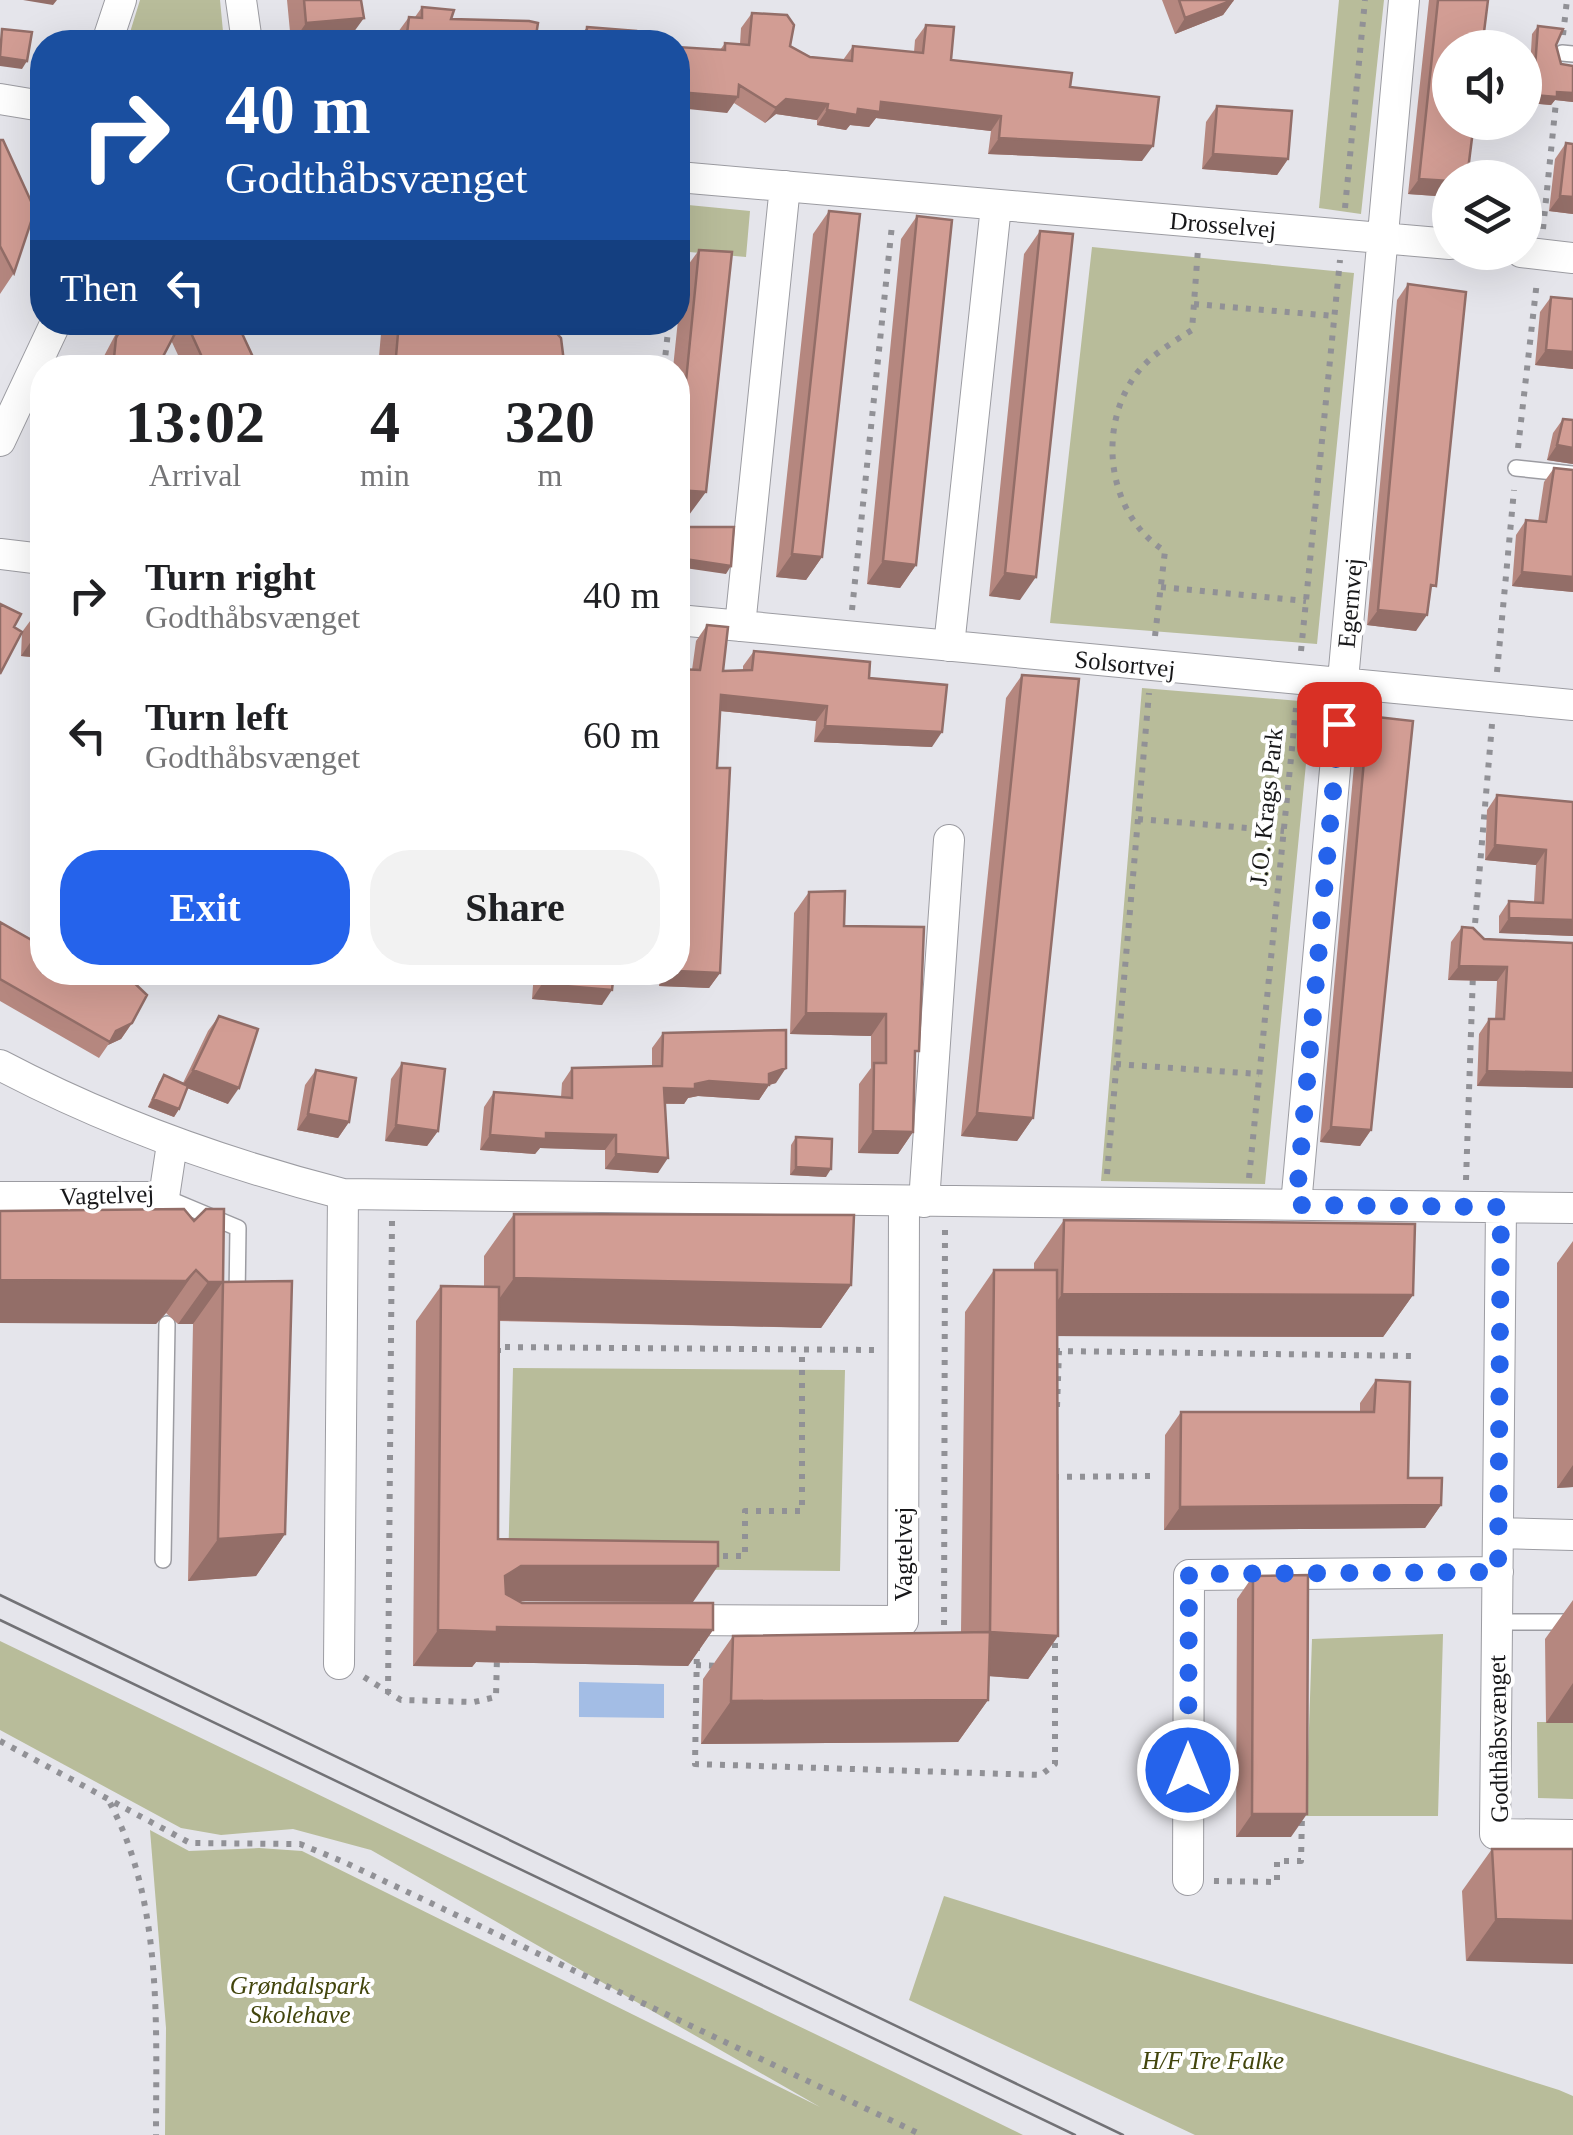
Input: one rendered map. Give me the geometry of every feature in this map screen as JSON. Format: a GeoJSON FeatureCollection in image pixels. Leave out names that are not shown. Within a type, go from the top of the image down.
{"type":"FeatureCollection","features":[{"type":"Feature","properties":{"kind":"street"},"geometry":{"type":"LineString","coordinates":[[110,30],[121,0]]}},
{"type":"Feature","properties":{"kind":"street"},"geometry":{"type":"LineString","coordinates":[[241,0],[245,30]]}},
{"type":"Feature","properties":{"kind":"street","name":"Egernvej"},"geometry":{"type":"LineString","coordinates":[[1296,1205],[1404,0]]}},
{"type":"Feature","properties":{"kind":"street"},"geometry":{"type":"LineString","coordinates":[[0,99],[30,104]]}},
{"type":"Feature","properties":{"kind":"street","name":"Drosselvej"},"geometry":{"type":"LineString","coordinates":[[690,177],[1432,242]]}},
{"type":"Feature","properties":{"kind":"street"},"geometry":{"type":"LineString","coordinates":[[740,626],[785,186]]}},
{"type":"Feature","properties":{"kind":"street"},"geometry":{"type":"LineString","coordinates":[[949,646],[996,206]]}},
{"type":"Feature","properties":{"kind":"street"},"geometry":{"type":"LineString","coordinates":[[1542,255],[1573,258]]}},
{"type":"Feature","properties":{"kind":"street"},"geometry":{"type":"LineString","coordinates":[[0,442],[30,378]]}},
{"type":"Feature","properties":{"kind":"street"},"geometry":{"type":"LineString","coordinates":[[0,554],[30,558]]}},
{"type":"Feature","properties":{"kind":"street","name":"Solsortvej"},"geometry":{"type":"LineString","coordinates":[[690,621],[1342,687],[1573,705]]}},
{"type":"Feature","properties":{"kind":"street","name":"Vagtelvej"},"geometry":{"type":"LineString","coordinates":[[637,1620],[903,1621],[901,1349],[949,840]]}},
{"type":"Feature","properties":{"kind":"street"},"geometry":{"type":"LineString","coordinates":[[0,1065],[83,1108],[172,1144],[343,1194],[1573,1208]]}},
{"type":"Feature","properties":{"kind":"street","name":"Vagtelvej"},"geometry":{"type":"LineString","coordinates":[[0,1197],[164,1206],[172,1144]]}},
{"type":"Feature","properties":{"kind":"street"},"geometry":{"type":"LineString","coordinates":[[339,1664],[343,1194]]}},
{"type":"Feature","properties":{"kind":"street","name":"Godthåbsvænget"},"geometry":{"type":"LineString","coordinates":[[1501,1207],[1495,1834],[1573,1835]]}},
{"type":"Feature","properties":{"kind":"street"},"geometry":{"type":"LineString","coordinates":[[1499,1534],[1573,1535]]}},
{"type":"Feature","properties":{"kind":"street"},"geometry":{"type":"LineString","coordinates":[[1188,1880],[1189,1574],[1498,1572]]}},
{"type":"Feature","properties":{"kind":"lane"},"geometry":{"type":"LineString","coordinates":[[1516,468],[1573,474]]}},
{"type":"Feature","properties":{"kind":"lane"},"geometry":{"type":"LineString","coordinates":[[164,1206],[238,1228],[237,1303]]}},
{"type":"Feature","properties":{"kind":"lane"},"geometry":{"type":"LineString","coordinates":[[163,1560],[167,1324]]}},
{"type":"Feature","properties":{"kind":"lane"},"geometry":{"type":"LineString","coordinates":[[1497,1622],[1573,1622]]}},
{"type":"Feature","properties":{"kind":"path","name":"J.O. Krags Park"},"geometry":{"type":"LineString","coordinates":[[1247,1204],[1365,0]]}},
{"type":"Feature","properties":{"kind":"path"},"geometry":{"type":"LineString","coordinates":[[1542,193],[1567,54],[1567,0]]}},
{"type":"Feature","properties":{"kind":"path"},"geometry":{"type":"LineString","coordinates":[[850,636],[877,410],[895,196]]}},
{"type":"Feature","properties":{"kind":"path"},"geometry":{"type":"LineString","coordinates":[[1105,1203],[1165,551],[1132,520],[1120,496],[1111,460],[1116,418],[1136,374],[1192,330],[1201,223]]}},
{"type":"Feature","properties":{"kind":"path"},"geometry":{"type":"LineString","coordinates":[[1474,943],[1530,270]]}},
{"type":"Feature","properties":{"kind":"path"},"geometry":{"type":"LineString","coordinates":[[1194,304],[1334,316]]}},
{"type":"Feature","properties":{"kind":"path"},"geometry":{"type":"LineString","coordinates":[[1161,587],[1306,601]]}},
{"type":"Feature","properties":{"kind":"path"},"geometry":{"type":"LineString","coordinates":[[1138,819],[1284,830]]}},
{"type":"Feature","properties":{"kind":"path"},"geometry":{"type":"LineString","coordinates":[[1465,1207],[1473,962]]}},
{"type":"Feature","properties":{"kind":"path"},"geometry":{"type":"LineString","coordinates":[[1116,1064],[1260,1074]]}},
{"type":"Feature","properties":{"kind":"path"},"geometry":{"type":"LineString","coordinates":[[388,1694],[392,1196]]}},
{"type":"Feature","properties":{"kind":"path"},"geometry":{"type":"LineString","coordinates":[[498,1366],[498,1348],[901,1349]]}},
{"type":"Feature","properties":{"kind":"path"},"geometry":{"type":"LineString","coordinates":[[707,1556],[745,1556],[745,1511],[802,1511],[802,1350]]}},
{"type":"Feature","properties":{"kind":"path"},"geometry":{"type":"LineString","coordinates":[[1056,1422],[1059,1350],[1413,1356]]}},
{"type":"Feature","properties":{"kind":"path"},"geometry":{"type":"LineString","coordinates":[[1054,1496],[1055,1458]]}},
{"type":"Feature","properties":{"kind":"path"},"geometry":{"type":"LineString","coordinates":[[1054,1476],[1150,1476]]}},
{"type":"Feature","properties":{"kind":"path"},"geometry":{"type":"LineString","coordinates":[[696,1620],[695,1764],[706,1768],[1041,1775],[1055,1764],[1055,1630]]}},
{"type":"Feature","properties":{"kind":"path"},"geometry":{"type":"LineString","coordinates":[[339,1664],[388,1694],[429,1702],[474,1702],[496,1697],[497,1639]]}},
{"type":"Feature","properties":{"kind":"path"},"geometry":{"type":"LineString","coordinates":[[0,1741],[190,1843],[272,1841],[300,1844],[329,1856],[919,2134]]}},
{"type":"Feature","properties":{"kind":"path"},"geometry":{"type":"LineString","coordinates":[[110,1803],[128,1837],[150,1942],[156,2030],[156,2135]]}},
{"type":"Feature","properties":{"kind":"path"},"geometry":{"type":"LineString","coordinates":[[1188,1880],[1277,1882],[1278,1861],[1301,1861],[1302,1812]]}},
{"type":"Feature","properties":{"kind":"green space"},"geometry":{"type":"Polygon","coordinates":[[[140,0],[220,0],[223,30],[131,30],[140,0]]]}},
{"type":"Feature","properties":{"kind":"green space"},"geometry":{"type":"Polygon","coordinates":[[[1339,0],[1384,0],[1361,214],[1319,208],[1339,0]]]}},
{"type":"Feature","properties":{"kind":"green space"},"geometry":{"type":"Polygon","coordinates":[[[690,205],[750,211],[746,257],[690,252],[690,205]]]}},
{"type":"Feature","properties":{"kind":"green space"},"geometry":{"type":"Polygon","coordinates":[[[1092,247],[1354,273],[1317,644],[1050,623],[1092,247]]]}},
{"type":"Feature","properties":{"kind":"green space"},"geometry":{"type":"Polygon","coordinates":[[[1142,688],[1312,702],[1265,1184],[1101,1181],[1142,688]]]}},
{"type":"Feature","properties":{"kind":"green space"},"geometry":{"type":"Polygon","coordinates":[[[513,1368],[845,1370],[840,1571],[508,1568],[513,1368]]]}},
{"type":"Feature","properties":{"kind":"green space"},"geometry":{"type":"Polygon","coordinates":[[[1443,1634],[1438,1816],[1306,1816],[1312,1639],[1443,1634]]]}},
{"type":"Feature","properties":{"kind":"green space","name":"Grøndalspark Skolehave"},"geometry":{"type":"Polygon","coordinates":[[[0,1641],[1023,2135],[165,2135],[166,2028],[150,1830],[189,1851],[302,1851],[820,2107],[371,1850],[293,1829],[221,1835],[181,1828],[0,1730],[0,1641]]]}},
{"type":"Feature","properties":{"kind":"green space"},"geometry":{"type":"Polygon","coordinates":[[[1537,1722],[1573,1722],[1573,1799],[1538,1798],[1537,1722]]]}},
{"type":"Feature","properties":{"kind":"green space","name":"H/F Tre Falke"},"geometry":{"type":"Polygon","coordinates":[[[944,1896],[1559,2090],[1573,2096],[1573,2135],[1195,2135],[909,2000],[944,1896]]]}},
{"type":"Feature","properties":{"kind":"water"},"geometry":{"type":"Polygon","coordinates":[[[579,1682],[664,1684],[664,1718],[579,1717],[579,1682]]]}},
{"type":"Feature","properties":{"kind":"building"},"geometry":{"type":"Polygon","coordinates":[[[304,0],[361,0],[364,18],[306,23],[304,0]]]}},
{"type":"Feature","properties":{"kind":"building"},"geometry":{"type":"Polygon","coordinates":[[[1179,0],[1233,0],[1185,18],[1179,0]]]}},
{"type":"Feature","properties":{"kind":"building"},"geometry":{"type":"Polygon","coordinates":[[[1438,0],[1488,0],[1484,30],[1435,30],[1438,0]]]}},
{"type":"Feature","properties":{"kind":"building"},"geometry":{"type":"Polygon","coordinates":[[[422,7],[454,10],[451,19],[538,23],[537,30],[407,30],[409,17],[422,18],[422,7]]]}},
{"type":"Feature","properties":{"kind":"building"},"geometry":{"type":"Polygon","coordinates":[[[752,13],[787,15],[794,25],[790,46],[810,57],[852,61],[853,46],[923,53],[926,25],[954,27],[951,60],[1072,73],[1070,87],[1159,97],[1153,146],[999,138],[1001,116],[881,102],[880,112],[858,109],[857,115],[827,110],[828,104],[786,99],[776,108],[739,85],[738,97],[690,93],[690,48],[725,50],[725,43],[749,45],[752,13]]]}},
{"type":"Feature","properties":{"kind":"building"},"geometry":{"type":"Polygon","coordinates":[[[1538,26],[1563,29],[1556,45],[1561,64],[1573,66],[1573,93],[1542,96],[1542,30],[1538,30],[1538,26]]]}},
{"type":"Feature","properties":{"kind":"building"},"geometry":{"type":"Polygon","coordinates":[[[2,29],[30,32],[27,61],[0,57],[2,29]]]}},
{"type":"Feature","properties":{"kind":"building"},"geometry":{"type":"Polygon","coordinates":[[[1432,57],[1432,140],[1472,140],[1469,160],[1432,160],[1432,180],[1419,179],[1432,57]]]}},
{"type":"Feature","properties":{"kind":"building"},"geometry":{"type":"Polygon","coordinates":[[[1217,106],[1292,111],[1288,159],[1213,154],[1217,106]]]}},
{"type":"Feature","properties":{"kind":"building"},"geometry":{"type":"Polygon","coordinates":[[[3,140],[30,199],[30,225],[14,273],[0,246],[3,140]]]}},
{"type":"Feature","properties":{"kind":"building"},"geometry":{"type":"Polygon","coordinates":[[[1566,143],[1573,144],[1573,197],[1560,196],[1566,143]]]}},
{"type":"Feature","properties":{"kind":"building"},"geometry":{"type":"Polygon","coordinates":[[[829,211],[860,214],[822,557],[792,554],[829,211]]]}},
{"type":"Feature","properties":{"kind":"building"},"geometry":{"type":"Polygon","coordinates":[[[917,216],[952,220],[916,565],[883,561],[917,216]]]}},
{"type":"Feature","properties":{"kind":"building"},"geometry":{"type":"Polygon","coordinates":[[[1040,231],[1073,234],[1036,577],[1005,573],[1040,231]]]}},
{"type":"Feature","properties":{"kind":"building"},"geometry":{"type":"Polygon","coordinates":[[[699,250],[732,252],[706,492],[690,491],[689,355],[699,250]]]}},
{"type":"Feature","properties":{"kind":"building"},"geometry":{"type":"Polygon","coordinates":[[[1408,284],[1466,292],[1436,586],[1431,585],[1427,615],[1378,610],[1408,284]]]}},
{"type":"Feature","properties":{"kind":"building"},"geometry":{"type":"Polygon","coordinates":[[[1551,297],[1573,299],[1573,352],[1546,350],[1551,297]]]}},
{"type":"Feature","properties":{"kind":"building"},"geometry":{"type":"Polygon","coordinates":[[[174,335],[164,355],[114,355],[116,338],[174,335]]]}},
{"type":"Feature","properties":{"kind":"building"},"geometry":{"type":"Polygon","coordinates":[[[192,335],[243,335],[252,355],[201,355],[192,335]]]}},
{"type":"Feature","properties":{"kind":"building"},"geometry":{"type":"Polygon","coordinates":[[[398,335],[558,335],[563,355],[396,355],[398,335]]]}},
{"type":"Feature","properties":{"kind":"building"},"geometry":{"type":"Polygon","coordinates":[[[1563,419],[1573,420],[1573,448],[1557,445],[1563,419]]]}},
{"type":"Feature","properties":{"kind":"building"},"geometry":{"type":"Polygon","coordinates":[[[1554,468],[1573,470],[1573,577],[1522,572],[1526,520],[1546,522],[1554,468]]]}},
{"type":"Feature","properties":{"kind":"building"},"geometry":{"type":"Polygon","coordinates":[[[690,527],[734,527],[731,566],[690,560],[690,527]]]}},
{"type":"Feature","properties":{"kind":"building"},"geometry":{"type":"Polygon","coordinates":[[[0,604],[21,614],[14,627],[22,632],[0,674],[0,604]]]}},
{"type":"Feature","properties":{"kind":"building"},"geometry":{"type":"Polygon","coordinates":[[[707,625],[728,627],[723,671],[752,670],[754,651],[870,662],[869,678],[947,685],[942,732],[825,726],[827,706],[721,695],[717,768],[730,768],[720,973],[690,972],[690,670],[700,670],[707,625]]]}},
{"type":"Feature","properties":{"kind":"building"},"geometry":{"type":"Polygon","coordinates":[[[1022,675],[1079,679],[1033,1118],[977,1113],[1022,675]]]}},
{"type":"Feature","properties":{"kind":"building"},"geometry":{"type":"Polygon","coordinates":[[[1368,716],[1413,721],[1371,1130],[1331,1127],[1368,716]]]}},
{"type":"Feature","properties":{"kind":"building"},"geometry":{"type":"Polygon","coordinates":[[[1497,795],[1573,802],[1573,920],[1509,918],[1509,901],[1543,903],[1546,850],[1495,845],[1497,795]]]}},
{"type":"Feature","properties":{"kind":"building"},"geometry":{"type":"Polygon","coordinates":[[[845,891],[844,926],[924,927],[913,1132],[873,1131],[874,1063],[886,1063],[886,1014],[806,1013],[809,892],[845,891]]]}},
{"type":"Feature","properties":{"kind":"building"},"geometry":{"type":"Polygon","coordinates":[[[0,922],[30,939],[30,985],[137,985],[147,995],[132,1023],[116,1031],[110,1042],[0,979],[0,922]]]}},
{"type":"Feature","properties":{"kind":"building"},"geometry":{"type":"Polygon","coordinates":[[[1462,927],[1473,928],[1484,939],[1573,943],[1573,1073],[1487,1071],[1489,1019],[1504,1019],[1507,967],[1459,966],[1462,927]]]}},
{"type":"Feature","properties":{"kind":"building"},"geometry":{"type":"Polygon","coordinates":[[[554,985],[613,985],[612,990],[554,985]]]}},
{"type":"Feature","properties":{"kind":"building"},"geometry":{"type":"Polygon","coordinates":[[[219,1016],[258,1029],[239,1088],[193,1070],[219,1016]]]}},
{"type":"Feature","properties":{"kind":"building"},"geometry":{"type":"Polygon","coordinates":[[[786,1030],[786,1068],[769,1074],[769,1085],[709,1081],[695,1084],[695,1089],[664,1088],[668,1158],[616,1154],[616,1135],[546,1133],[546,1139],[490,1135],[494,1092],[572,1098],[572,1068],[662,1066],[663,1033],[786,1030]]]}},
{"type":"Feature","properties":{"kind":"building"},"geometry":{"type":"Polygon","coordinates":[[[402,1063],[445,1069],[438,1131],[396,1125],[402,1063]]]}},
{"type":"Feature","properties":{"kind":"building"},"geometry":{"type":"Polygon","coordinates":[[[316,1070],[356,1078],[349,1122],[308,1114],[316,1070]]]}},
{"type":"Feature","properties":{"kind":"building"},"geometry":{"type":"Polygon","coordinates":[[[164,1075],[188,1086],[179,1109],[153,1099],[164,1075]]]}},
{"type":"Feature","properties":{"kind":"building"},"geometry":{"type":"Polygon","coordinates":[[[796,1137],[832,1139],[831,1169],[796,1167],[796,1137]]]}},
{"type":"Feature","properties":{"kind":"building"},"geometry":{"type":"Polygon","coordinates":[[[184,1209],[194,1221],[206,1209],[224,1209],[223,1282],[208,1282],[196,1270],[186,1281],[0,1280],[0,1211],[184,1209]]]}},
{"type":"Feature","properties":{"kind":"building"},"geometry":{"type":"Polygon","coordinates":[[[514,1214],[854,1215],[851,1285],[514,1278],[514,1214]]]}},
{"type":"Feature","properties":{"kind":"building"},"geometry":{"type":"Polygon","coordinates":[[[1064,1220],[1415,1224],[1413,1295],[1062,1294],[1064,1220]]]}},
{"type":"Feature","properties":{"kind":"building"},"geometry":{"type":"Polygon","coordinates":[[[994,1270],[1057,1270],[1058,1636],[990,1632],[994,1270]]]}},
{"type":"Feature","properties":{"kind":"building"},"geometry":{"type":"Polygon","coordinates":[[[292,1281],[285,1534],[218,1539],[223,1282],[292,1281]]]}},
{"type":"Feature","properties":{"kind":"building"},"geometry":{"type":"Polygon","coordinates":[[[441,1286],[499,1287],[498,1539],[718,1542],[718,1566],[521,1566],[505,1576],[506,1594],[522,1603],[713,1603],[713,1630],[497,1627],[497,1632],[438,1630],[441,1286]]]}},
{"type":"Feature","properties":{"kind":"building"},"geometry":{"type":"Polygon","coordinates":[[[1376,1380],[1410,1382],[1408,1478],[1442,1478],[1441,1505],[1180,1507],[1181,1412],[1374,1412],[1376,1380]]]}},
{"type":"Feature","properties":{"kind":"building"},"geometry":{"type":"Polygon","coordinates":[[[1308,1575],[1307,1814],[1252,1814],[1253,1576],[1308,1575]]]}},
{"type":"Feature","properties":{"kind":"building"},"geometry":{"type":"Polygon","coordinates":[[[990,1632],[988,1700],[731,1701],[733,1636],[990,1632]]]}},
{"type":"Feature","properties":{"kind":"building"},"geometry":{"type":"Polygon","coordinates":[[[1492,1849],[1573,1849],[1573,1921],[1496,1919],[1492,1849]]]}},
{"type":"Feature","properties":{"kind":"tram line"},"geometry":{"type":"LineString","coordinates":[[0,1595],[1123,2135]]}},
{"type":"Feature","properties":{"kind":"tram line"},"geometry":{"type":"LineString","coordinates":[[0,1620],[1075,2135]]}},
{"type":"Feature","properties":{"kind":"route"},"geometry":{"type":"LineString","coordinates":[[1188,1770],[1189,1574],[1498,1572],[1501,1207],[1296,1205],[1339,724]]}}]}
